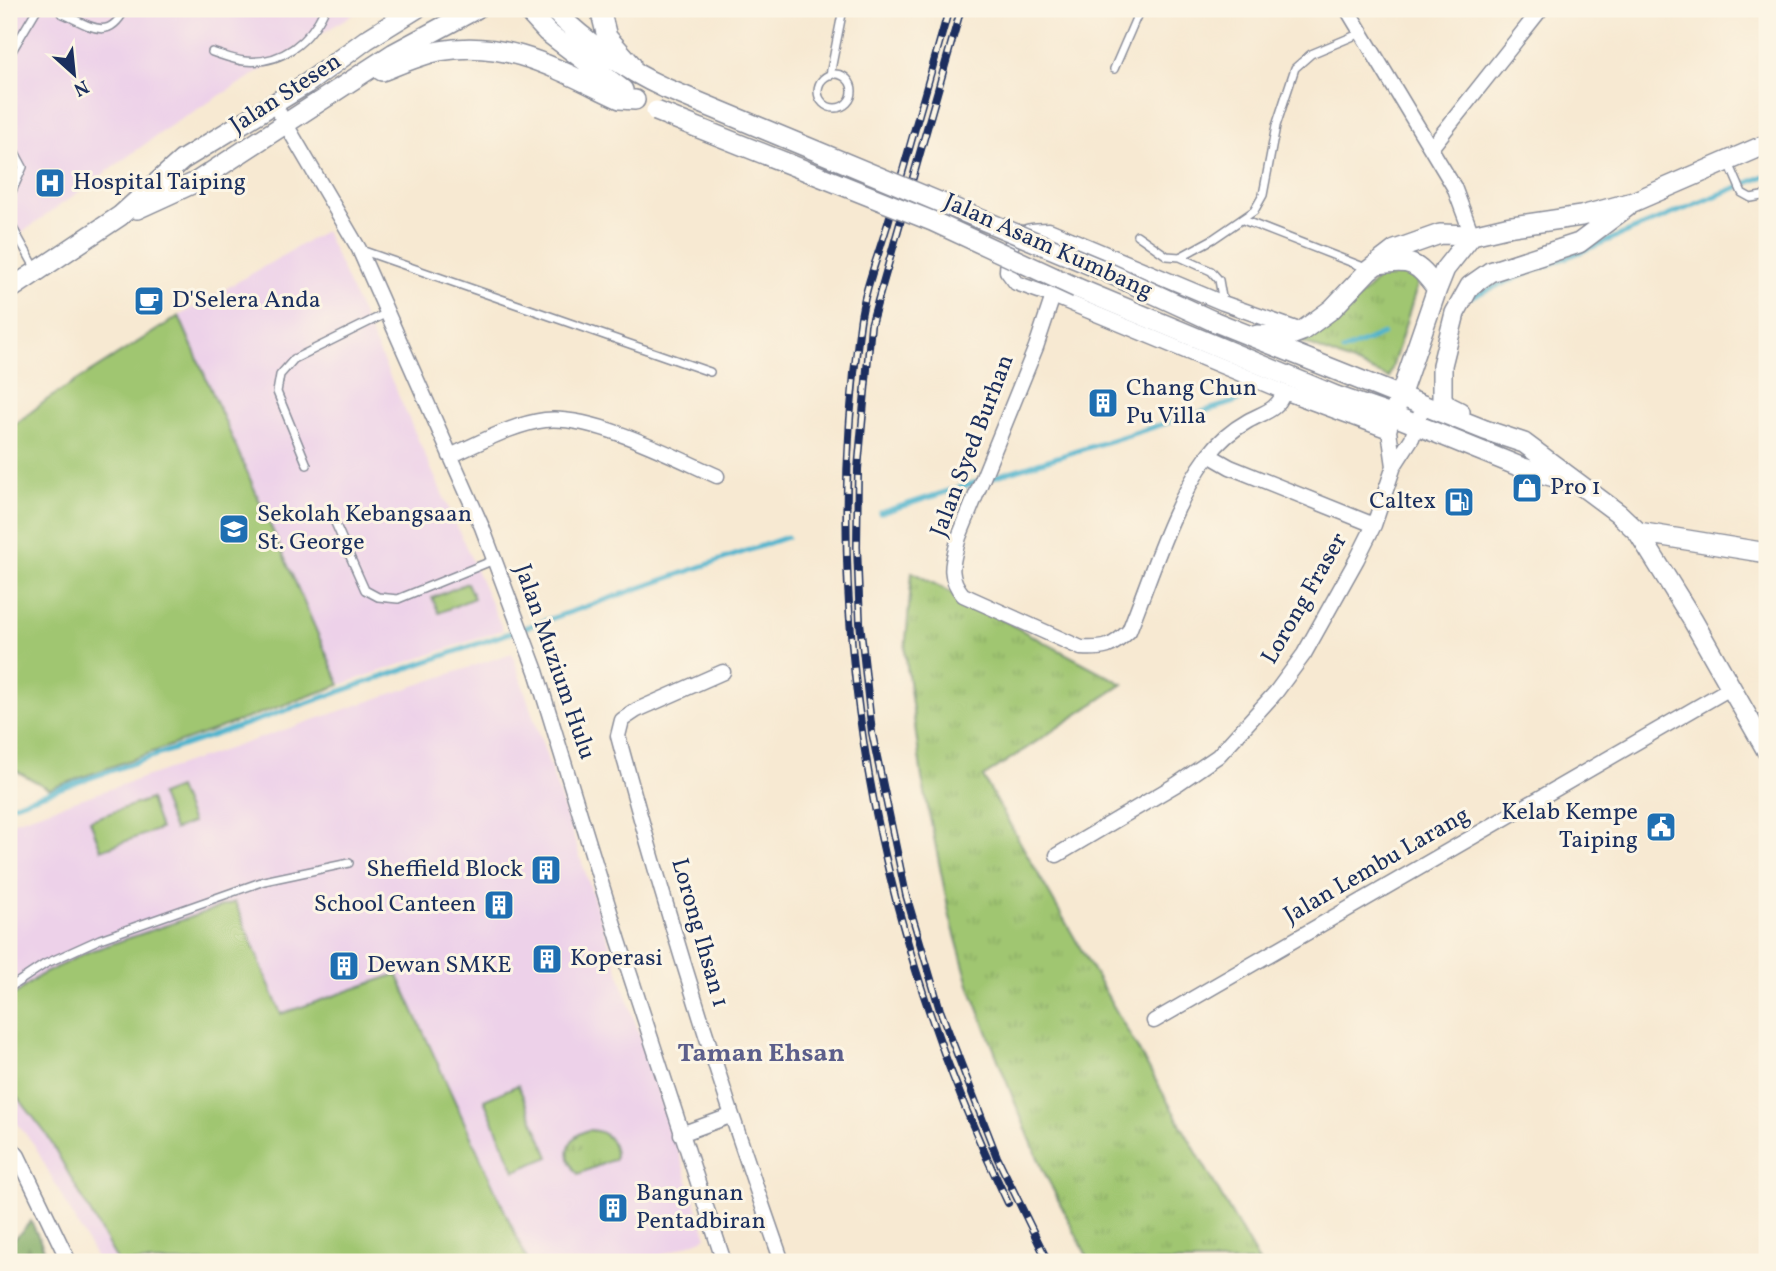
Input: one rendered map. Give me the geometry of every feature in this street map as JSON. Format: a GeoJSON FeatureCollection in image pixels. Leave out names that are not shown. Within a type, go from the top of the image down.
{"type":"FeatureCollection","features":[{"type":"Feature","properties":{"kind":"main road","name":"Jalan Stesen"},"geometry":{"type":"LineString","coordinates":[[9,290],[120,216],[182,160],[306,84],[366,40],[416,9]]}},
{"type":"Feature","properties":{"kind":"main road"},"geometry":{"type":"LineString","coordinates":[[306,84],[391,37],[432,9]]}},
{"type":"Feature","properties":{"kind":"main road","name":"Jalan Stesen"},"geometry":{"type":"LineString","coordinates":[[120,216],[196,182],[394,53],[476,9]]}},
{"type":"Feature","properties":{"kind":"main road","name":"Jalan Asam Kumbang"},"geometry":{"type":"LineString","coordinates":[[526,9],[566,48],[635,100],[656,111],[932,221],[1077,288],[1308,385],[1391,424],[1416,425],[1523,468],[1577,484]]}},
{"type":"Feature","properties":{"kind":"main road","name":"Jalan Asam Kumbang"},"geometry":{"type":"LineString","coordinates":[[552,9],[601,53],[665,88],[1098,268],[1272,346],[1524,443],[1618,513],[1638,532],[1732,687],[1767,751]]}},
{"type":"Feature","properties":{"kind":"main road"},"geometry":{"type":"LineString","coordinates":[[600,9],[607,37],[643,78]]}},
{"type":"Feature","properties":{"kind":"main road"},"geometry":{"type":"LineString","coordinates":[[351,82],[438,51],[489,48],[511,51],[620,99],[635,100]]}},
{"type":"Feature","properties":{"kind":"main road"},"geometry":{"type":"LineString","coordinates":[[1246,334],[1289,336],[1302,331],[1332,309],[1373,267],[1395,250],[1428,237],[1440,234],[1472,235],[1581,216],[1633,202],[1767,144]]}},
{"type":"Feature","properties":{"kind":"main road"},"geometry":{"type":"LineString","coordinates":[[1485,430],[1482,421],[1448,407],[1441,399],[1441,365],[1455,313],[1466,293],[1480,277],[1490,272],[1579,243],[1633,202]]}},
{"type":"Feature","properties":{"kind":"main road"},"geometry":{"type":"LineString","coordinates":[[1391,424],[1437,289],[1446,269],[1472,235]]}},
{"type":"Feature","properties":{"kind":"main road"},"geometry":{"type":"LineString","coordinates":[[1373,267],[1404,262],[1419,267],[1437,289]]}},
{"type":"Feature","properties":{"kind":"main road"},"geometry":{"type":"LineString","coordinates":[[1638,532],[1767,553]]}},
{"type":"Feature","properties":{"kind":"street"},"geometry":{"type":"LineString","coordinates":[[1347,9],[1454,187],[1472,235]]}},
{"type":"Feature","properties":{"kind":"street"},"geometry":{"type":"LineString","coordinates":[[1431,148],[1538,10]]}},
{"type":"Feature","properties":{"kind":"street","name":"Jalan Muzium Hulu"},"geometry":{"type":"LineString","coordinates":[[274,104],[359,249],[495,560],[525,640],[724,1262]]}},
{"type":"Feature","properties":{"kind":"street"},"geometry":{"type":"LineString","coordinates":[[1302,331],[1223,303],[1049,230],[1028,230],[1015,237],[1008,248],[1007,271],[1016,283],[1284,392],[1391,424]]}},
{"type":"Feature","properties":{"kind":"street","name":"Jalan Syed Burhan"},"geometry":{"type":"LineString","coordinates":[[1053,296],[1036,347],[959,537],[952,565],[953,583],[963,595],[1081,648],[1102,649],[1116,644],[1129,631],[1187,487],[1227,434],[1272,410],[1280,402],[1284,392]]}},
{"type":"Feature","properties":{"kind":"street","name":"Lorong Fraser"},"geometry":{"type":"LineString","coordinates":[[1057,855],[1177,784],[1218,756],[1242,732],[1304,654],[1331,610],[1374,525],[1394,467],[1412,438],[1424,405]]}},
{"type":"Feature","properties":{"kind":"street"},"geometry":{"type":"LineString","coordinates":[[450,456],[526,424],[568,420],[600,428],[646,445],[717,476]]}},
{"type":"Feature","properties":{"kind":"street","name":"Lorong Fraser"},"geometry":{"type":"LineString","coordinates":[[1391,424],[1394,467]]}},
{"type":"Feature","properties":{"kind":"street"},"geometry":{"type":"LineString","coordinates":[[1209,455],[1230,467],[1374,525]]}},
{"type":"Feature","properties":{"kind":"street","name":"Lorong Ihsan 1"},"geometry":{"type":"LineString","coordinates":[[723,672],[637,710],[622,720],[618,736],[730,1116],[782,1262]]}},
{"type":"Feature","properties":{"kind":"street","name":"Jalan Lembu Larang"},"geometry":{"type":"LineString","coordinates":[[1154,1021],[1732,687]]}},
{"type":"Feature","properties":{"kind":"street"},"geometry":{"type":"LineString","coordinates":[[681,1134],[730,1116]]}},
{"type":"Feature","properties":{"kind":"street"},"geometry":{"type":"LineString","coordinates":[[9,1146],[18,1156],[69,1262]]}},
{"type":"Feature","properties":{"kind":"lane"},"geometry":{"type":"LineString","coordinates":[[9,56],[37,9]]}},
{"type":"Feature","properties":{"kind":"lane"},"geometry":{"type":"LineString","coordinates":[[61,13],[94,28],[108,29],[118,22],[125,9]]}},
{"type":"Feature","properties":{"kind":"lane"},"geometry":{"type":"LineString","coordinates":[[212,52],[244,61],[271,60],[293,50],[317,28],[325,9]]}},
{"type":"Feature","properties":{"kind":"lane"},"geometry":{"type":"LineString","coordinates":[[830,75],[842,75],[850,83],[850,100],[841,107],[830,108],[819,97],[821,81],[830,75],[843,9]]}},
{"type":"Feature","properties":{"kind":"lane"},"geometry":{"type":"LineString","coordinates":[[1114,69],[1140,9]]}},
{"type":"Feature","properties":{"kind":"lane"},"geometry":{"type":"LineString","coordinates":[[1180,257],[1254,211],[1263,195],[1276,126],[1295,68],[1311,54],[1362,33]]}},
{"type":"Feature","properties":{"kind":"lane"},"geometry":{"type":"LineString","coordinates":[[9,141],[23,167],[9,198]]}},
{"type":"Feature","properties":{"kind":"lane"},"geometry":{"type":"LineString","coordinates":[[1727,160],[1742,193],[1751,198],[1767,195]]}},
{"type":"Feature","properties":{"kind":"lane"},"geometry":{"type":"LineString","coordinates":[[1243,220],[1373,267]]}},
{"type":"Feature","properties":{"kind":"lane"},"geometry":{"type":"LineString","coordinates":[[9,221],[37,271]]}},
{"type":"Feature","properties":{"kind":"lane"},"geometry":{"type":"LineString","coordinates":[[1137,234],[1167,256],[1180,257],[1211,271],[1219,280],[1223,303]]}},
{"type":"Feature","properties":{"kind":"lane"},"geometry":{"type":"LineString","coordinates":[[359,249],[710,372]]}},
{"type":"Feature","properties":{"kind":"lane"},"geometry":{"type":"LineString","coordinates":[[307,465],[277,392],[280,375],[294,359],[387,313]]}},
{"type":"Feature","properties":{"kind":"lane"},"geometry":{"type":"LineString","coordinates":[[332,516],[365,590],[379,597],[398,599],[495,560]]}},
{"type":"Feature","properties":{"kind":"lane"},"geometry":{"type":"LineString","coordinates":[[9,988],[45,964],[100,939],[264,881],[349,863]]}},
{"type":"Feature","properties":{"kind":"shaded area","name":"Hospital Taiping"},"geometry":{"type":"Polygon","coordinates":[[[9,9],[362,9],[173,124],[9,242],[9,9]]]}},
{"type":"Feature","properties":{"kind":"shaded area","name":"Sekolah Kebangsaan St. George"},"geometry":{"type":"Polygon","coordinates":[[[325,231],[503,630],[49,789],[9,429],[48,399],[179,316],[325,231]]]}},
{"type":"Feature","properties":{"kind":"shaded area"},"geometry":{"type":"Polygon","coordinates":[[[512,653],[707,1237],[645,1262],[98,1262],[33,1143],[9,1114],[9,823],[512,653]]]}},
{"type":"Feature","properties":{"kind":"green space"},"geometry":{"type":"Polygon","coordinates":[[[1406,267],[1420,277],[1389,378],[1302,342],[1329,328],[1385,271],[1406,267]]]}},
{"type":"Feature","properties":{"kind":"green space"},"geometry":{"type":"Polygon","coordinates":[[[179,316],[340,685],[49,789],[9,767],[9,429],[48,399],[179,316]]]}},
{"type":"Feature","properties":{"kind":"green space"},"geometry":{"type":"Polygon","coordinates":[[[912,572],[1123,684],[983,777],[1259,1262],[1090,1262],[1043,1170],[969,985],[950,917],[922,778],[905,652],[912,572]]]}},
{"type":"Feature","properties":{"kind":"green space"},"geometry":{"type":"Polygon","coordinates":[[[467,583],[474,598],[439,613],[432,598],[467,583]]]}},
{"type":"Feature","properties":{"kind":"green space"},"geometry":{"type":"Polygon","coordinates":[[[178,788],[192,823],[174,830],[160,795],[178,788]]]}},
{"type":"Feature","properties":{"kind":"green space"},"geometry":{"type":"Polygon","coordinates":[[[150,799],[160,829],[101,850],[90,820],[150,799]]]}},
{"type":"Feature","properties":{"kind":"green space"},"geometry":{"type":"Polygon","coordinates":[[[235,902],[281,1014],[397,974],[528,1262],[118,1262],[47,1135],[9,1086],[9,999],[39,976],[85,953],[235,902]]]}},
{"type":"Feature","properties":{"kind":"green space"},"geometry":{"type":"Polygon","coordinates":[[[518,1085],[549,1157],[515,1171],[484,1100],[518,1085]]]}},
{"type":"Feature","properties":{"kind":"green space"},"geometry":{"type":"Polygon","coordinates":[[[588,1130],[600,1132],[609,1138],[614,1147],[615,1159],[578,1174],[570,1162],[569,1149],[575,1138],[588,1130]]]}},
{"type":"Feature","properties":{"kind":"green space"},"geometry":{"type":"Polygon","coordinates":[[[31,1221],[50,1262],[9,1262],[9,1245],[31,1221]]]}},
{"type":"Feature","properties":{"kind":"waterway"},"geometry":{"type":"LineString","coordinates":[[1470,297],[1767,175]]}},
{"type":"Feature","properties":{"kind":"waterway"},"geometry":{"type":"LineString","coordinates":[[1343,351],[1383,334]]}},
{"type":"Feature","properties":{"kind":"waterway"},"geometry":{"type":"LineString","coordinates":[[987,479],[1253,394]]}},
{"type":"Feature","properties":{"kind":"waterway"},"geometry":{"type":"LineString","coordinates":[[880,513],[977,482]]}},
{"type":"Feature","properties":{"kind":"waterway"},"geometry":{"type":"LineString","coordinates":[[9,806],[787,537]]}},
{"type":"Feature","properties":{"kind":"railway"},"geometry":{"type":"LineString","coordinates":[[949,9],[862,312],[849,437],[847,550],[854,662],[869,774],[892,884],[923,993],[962,1099],[1008,1203]]}},
{"type":"Feature","properties":{"kind":"railway"},"geometry":{"type":"LineString","coordinates":[[961,9],[871,325],[858,469],[860,622],[872,733],[906,895],[940,1010],[997,1157],[1048,1262]]}},
{"type":"Feature","properties":{"kind":"place","name":"Hospital Taiping"},"geometry":{"type":"Point","coordinates":[50,183]}},
{"type":"Feature","properties":{"kind":"place","name":"D'Selera Anda"},"geometry":{"type":"Point","coordinates":[149,301]}},
{"type":"Feature","properties":{"kind":"place","name":"Chang Chun Pu Villa"},"geometry":{"type":"Point","coordinates":[1103,403]}},
{"type":"Feature","properties":{"kind":"place","name":"Pro 1"},"geometry":{"type":"Point","coordinates":[1527,488]}},
{"type":"Feature","properties":{"kind":"place","name":"Caltex"},"geometry":{"type":"Point","coordinates":[1459,502]}},
{"type":"Feature","properties":{"kind":"place","name":"Sekolah Kebangsaan St. George"},"geometry":{"type":"Point","coordinates":[234,529]}},
{"type":"Feature","properties":{"kind":"place","name":"Kelab Kempe Taiping"},"geometry":{"type":"Point","coordinates":[1661,827]}},
{"type":"Feature","properties":{"kind":"place","name":"Sheffield Block"},"geometry":{"type":"Point","coordinates":[546,870]}},
{"type":"Feature","properties":{"kind":"place","name":"School Canteen"},"geometry":{"type":"Point","coordinates":[499,905]}},
{"type":"Feature","properties":{"kind":"place","name":"Koperasi"},"geometry":{"type":"Point","coordinates":[547,959]}},
{"type":"Feature","properties":{"kind":"place","name":"Dewan SMKE"},"geometry":{"type":"Point","coordinates":[344,966]}},
{"type":"Feature","properties":{"kind":"place","name":"Bangunan Pentadbiran"},"geometry":{"type":"Point","coordinates":[613,1208]}},
{"type":"Feature","properties":{"kind":"district","name":"Taman Ehsan"},"geometry":{"type":"Point","coordinates":[761,1054]}}]}
